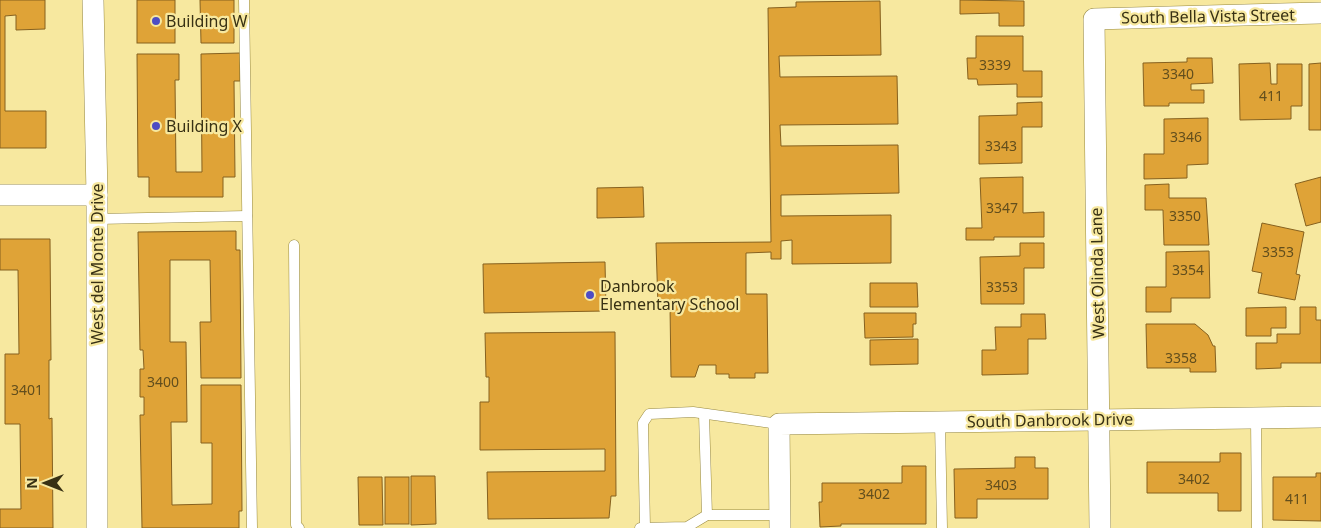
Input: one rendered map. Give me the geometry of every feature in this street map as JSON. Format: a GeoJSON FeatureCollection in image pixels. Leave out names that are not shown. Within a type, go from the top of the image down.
{"type":"FeatureCollection","features":[{"type":"Feature","properties":{"kind":"street","name":"West del Monte Drive"},"geometry":{"type":"LineString","coordinates":[[93,0],[97,195],[97,528]]}},
{"type":"Feature","properties":{"kind":"street","name":"South Bella Vista Street"},"geometry":{"type":"LineString","coordinates":[[1094,19],[1321,13]]}},
{"type":"Feature","properties":{"kind":"street","name":"West Olinda Lane"},"geometry":{"type":"LineString","coordinates":[[1094,19],[1100,528]]}},
{"type":"Feature","properties":{"kind":"street"},"geometry":{"type":"LineString","coordinates":[[0,195],[97,195]]}},
{"type":"Feature","properties":{"kind":"street","name":"South Danbrook Drive"},"geometry":{"type":"LineString","coordinates":[[779,424],[1321,417]]}},
{"type":"Feature","properties":{"kind":"street"},"geometry":{"type":"LineString","coordinates":[[779,424],[780,522]]}},
{"type":"Feature","properties":{"kind":"lane"},"geometry":{"type":"LineString","coordinates":[[244,0],[252,528]]}},
{"type":"Feature","properties":{"kind":"lane"},"geometry":{"type":"LineString","coordinates":[[97,219],[247,216]]}},
{"type":"Feature","properties":{"kind":"lane"},"geometry":{"type":"LineString","coordinates":[[294,245],[296,525],[299,528]]}},
{"type":"Feature","properties":{"kind":"lane"},"geometry":{"type":"LineString","coordinates":[[645,528],[643,423],[649,414],[692,412],[779,424]]}},
{"type":"Feature","properties":{"kind":"lane"},"geometry":{"type":"LineString","coordinates":[[704,414],[707,515]]}},
{"type":"Feature","properties":{"kind":"lane"},"geometry":{"type":"LineString","coordinates":[[1256,418],[1257,528]]}},
{"type":"Feature","properties":{"kind":"lane"},"geometry":{"type":"LineString","coordinates":[[940,421],[942,528]]}},
{"type":"Feature","properties":{"kind":"lane"},"geometry":{"type":"LineString","coordinates":[[639,528],[687,527],[707,515],[780,522]]}},
{"type":"Feature","properties":{"kind":"building"},"geometry":{"type":"Polygon","coordinates":[[[0,0],[45,0],[45,29],[16,30],[16,15],[5,16],[5,111],[46,111],[46,148],[0,148],[0,0]]]}},
{"type":"Feature","properties":{"kind":"building","name":"Building W"},"geometry":{"type":"Polygon","coordinates":[[[137,0],[175,0],[175,43],[137,43],[137,0]]]}},
{"type":"Feature","properties":{"kind":"building","name":"Building W"},"geometry":{"type":"Polygon","coordinates":[[[200,0],[234,0],[234,43],[201,43],[200,0]]]}},
{"type":"Feature","properties":{"kind":"building"},"geometry":{"type":"Polygon","coordinates":[[[960,0],[1024,1],[1024,26],[999,26],[999,13],[960,14],[960,0]]]}},
{"type":"Feature","properties":{"kind":"building"},"geometry":{"type":"Polygon","coordinates":[[[880,1],[881,55],[779,56],[780,77],[897,76],[898,124],[780,125],[781,146],[898,145],[899,193],[781,195],[781,216],[891,215],[891,263],[792,264],[792,240],[781,241],[781,259],[771,259],[771,252],[746,253],[746,294],[767,294],[768,373],[755,373],[755,378],[729,378],[729,374],[716,374],[716,365],[699,365],[695,377],[671,377],[670,306],[658,306],[656,243],[771,242],[768,8],[796,7],[796,2],[880,1]]]}},
{"type":"Feature","properties":{"kind":"building"},"geometry":{"type":"Polygon","coordinates":[[[976,36],[1023,36],[1023,71],[1042,71],[1042,97],[1017,97],[1017,84],[978,85],[977,79],[968,79],[967,58],[976,58],[976,36]]]}},
{"type":"Feature","properties":{"kind":"building","name":"Building X"},"geometry":{"type":"Polygon","coordinates":[[[240,53],[240,81],[234,81],[235,177],[223,177],[223,197],[149,197],[149,177],[138,177],[137,54],[179,54],[179,80],[175,80],[176,172],[202,172],[201,54],[240,53]]]}},
{"type":"Feature","properties":{"kind":"building"},"geometry":{"type":"Polygon","coordinates":[[[1187,58],[1212,58],[1213,83],[1191,84],[1191,90],[1204,90],[1204,103],[1169,103],[1169,106],[1144,106],[1143,63],[1187,62],[1187,58]]]}},
{"type":"Feature","properties":{"kind":"building"},"geometry":{"type":"Polygon","coordinates":[[[1270,63],[1271,84],[1277,84],[1277,64],[1302,64],[1302,106],[1291,106],[1291,119],[1240,120],[1239,64],[1270,63]]]}},
{"type":"Feature","properties":{"kind":"building"},"geometry":{"type":"Polygon","coordinates":[[[1321,63],[1321,130],[1309,130],[1309,64],[1321,63]]]}},
{"type":"Feature","properties":{"kind":"building"},"geometry":{"type":"Polygon","coordinates":[[[1042,102],[1042,127],[1022,127],[1022,163],[979,164],[979,116],[1017,115],[1017,103],[1042,102]]]}},
{"type":"Feature","properties":{"kind":"building"},"geometry":{"type":"Polygon","coordinates":[[[1208,118],[1208,164],[1187,165],[1187,178],[1144,179],[1144,154],[1164,154],[1164,119],[1208,118]]]}},
{"type":"Feature","properties":{"kind":"building"},"geometry":{"type":"Polygon","coordinates":[[[1023,177],[1023,213],[1044,212],[1044,237],[994,237],[994,240],[966,240],[966,228],[982,228],[980,178],[1023,177]]]}},
{"type":"Feature","properties":{"kind":"building"},"geometry":{"type":"Polygon","coordinates":[[[1321,177],[1321,222],[1306,226],[1295,184],[1321,177]]]}},
{"type":"Feature","properties":{"kind":"building"},"geometry":{"type":"Polygon","coordinates":[[[1169,184],[1169,198],[1206,198],[1209,245],[1164,245],[1163,210],[1145,210],[1145,185],[1169,184]]]}},
{"type":"Feature","properties":{"kind":"building"},"geometry":{"type":"Polygon","coordinates":[[[643,187],[644,217],[597,218],[597,188],[643,187]]]}},
{"type":"Feature","properties":{"kind":"building"},"geometry":{"type":"Polygon","coordinates":[[[1262,223],[1304,232],[1296,274],[1300,275],[1295,300],[1258,293],[1262,273],[1252,271],[1262,223]]]}},
{"type":"Feature","properties":{"kind":"building"},"geometry":{"type":"Polygon","coordinates":[[[236,231],[236,250],[240,250],[241,378],[201,378],[200,322],[211,322],[210,260],[170,260],[170,342],[186,342],[187,422],[171,422],[172,505],[212,504],[212,443],[201,443],[201,385],[241,385],[242,511],[239,511],[239,528],[142,528],[140,415],[144,415],[144,397],[140,397],[140,369],[144,369],[143,350],[140,350],[138,232],[236,231]]]}},
{"type":"Feature","properties":{"kind":"building"},"geometry":{"type":"Polygon","coordinates":[[[0,239],[50,239],[51,360],[49,360],[49,419],[52,418],[53,528],[0,528],[0,509],[21,509],[20,424],[5,424],[5,354],[19,354],[18,270],[0,270],[0,239]]]}},
{"type":"Feature","properties":{"kind":"building"},"geometry":{"type":"Polygon","coordinates":[[[1020,243],[1044,243],[1044,268],[1024,268],[1024,304],[981,304],[980,257],[1020,256],[1020,243]]]}},
{"type":"Feature","properties":{"kind":"building"},"geometry":{"type":"Polygon","coordinates":[[[1209,251],[1210,298],[1171,298],[1171,312],[1146,312],[1146,287],[1166,287],[1166,252],[1209,251]]]}},
{"type":"Feature","properties":{"kind":"building"},"geometry":{"type":"Polygon","coordinates":[[[605,262],[606,311],[484,313],[483,264],[605,262]]]}},
{"type":"Feature","properties":{"kind":"building"},"geometry":{"type":"Polygon","coordinates":[[[870,283],[917,283],[918,307],[870,307],[870,283]]]}},
{"type":"Feature","properties":{"kind":"building"},"geometry":{"type":"Polygon","coordinates":[[[1286,307],[1286,328],[1271,328],[1271,336],[1246,336],[1246,308],[1286,307]]]}},
{"type":"Feature","properties":{"kind":"building"},"geometry":{"type":"Polygon","coordinates":[[[1300,307],[1316,307],[1316,320],[1321,320],[1321,363],[1281,363],[1281,368],[1256,369],[1256,343],[1277,343],[1277,334],[1300,334],[1300,307]]]}},
{"type":"Feature","properties":{"kind":"building"},"geometry":{"type":"Polygon","coordinates":[[[864,313],[916,313],[916,324],[913,324],[913,337],[865,338],[864,313]]]}},
{"type":"Feature","properties":{"kind":"building"},"geometry":{"type":"Polygon","coordinates":[[[1021,314],[1045,314],[1046,339],[1028,339],[1028,374],[982,375],[982,350],[996,350],[995,327],[1021,327],[1021,314]]]}},
{"type":"Feature","properties":{"kind":"building"},"geometry":{"type":"Polygon","coordinates":[[[1146,324],[1195,324],[1208,335],[1213,346],[1215,346],[1216,372],[1190,372],[1190,368],[1147,368],[1146,324]]]}},
{"type":"Feature","properties":{"kind":"building"},"geometry":{"type":"Polygon","coordinates":[[[615,332],[616,496],[611,496],[609,518],[488,519],[487,472],[605,471],[605,449],[480,450],[480,402],[489,402],[489,377],[486,377],[485,333],[615,332]]]}},
{"type":"Feature","properties":{"kind":"building"},"geometry":{"type":"Polygon","coordinates":[[[918,339],[918,364],[870,365],[870,340],[918,339]]]}},
{"type":"Feature","properties":{"kind":"building"},"geometry":{"type":"Polygon","coordinates":[[[1220,453],[1241,453],[1241,511],[1218,511],[1218,493],[1147,493],[1147,462],[1220,462],[1220,453]]]}},
{"type":"Feature","properties":{"kind":"building"},"geometry":{"type":"Polygon","coordinates":[[[1015,457],[1035,457],[1035,468],[1048,468],[1048,499],[977,499],[977,518],[955,518],[954,469],[1015,468],[1015,457]]]}},
{"type":"Feature","properties":{"kind":"building"},"geometry":{"type":"Polygon","coordinates":[[[902,466],[926,466],[926,524],[841,524],[841,526],[820,527],[819,502],[822,502],[822,483],[902,483],[902,466]]]}},
{"type":"Feature","properties":{"kind":"building"},"geometry":{"type":"Polygon","coordinates":[[[1316,473],[1321,473],[1321,521],[1273,520],[1273,477],[1316,477],[1316,473]]]}},
{"type":"Feature","properties":{"kind":"building"},"geometry":{"type":"Polygon","coordinates":[[[411,476],[435,476],[436,524],[411,525],[411,476]]]}},
{"type":"Feature","properties":{"kind":"building"},"geometry":{"type":"Polygon","coordinates":[[[358,477],[382,477],[383,525],[359,525],[358,477]]]}},
{"type":"Feature","properties":{"kind":"building"},"geometry":{"type":"Polygon","coordinates":[[[385,477],[409,477],[409,524],[385,524],[385,477]]]}},
{"type":"Feature","properties":{"kind":"place","name":"Building W"},"geometry":{"type":"Point","coordinates":[156,21]}},
{"type":"Feature","properties":{"kind":"place","name":"Building X"},"geometry":{"type":"Point","coordinates":[156,126]}},
{"type":"Feature","properties":{"kind":"place","name":"Danbrook Elementary School"},"geometry":{"type":"Point","coordinates":[590,295]}}]}
